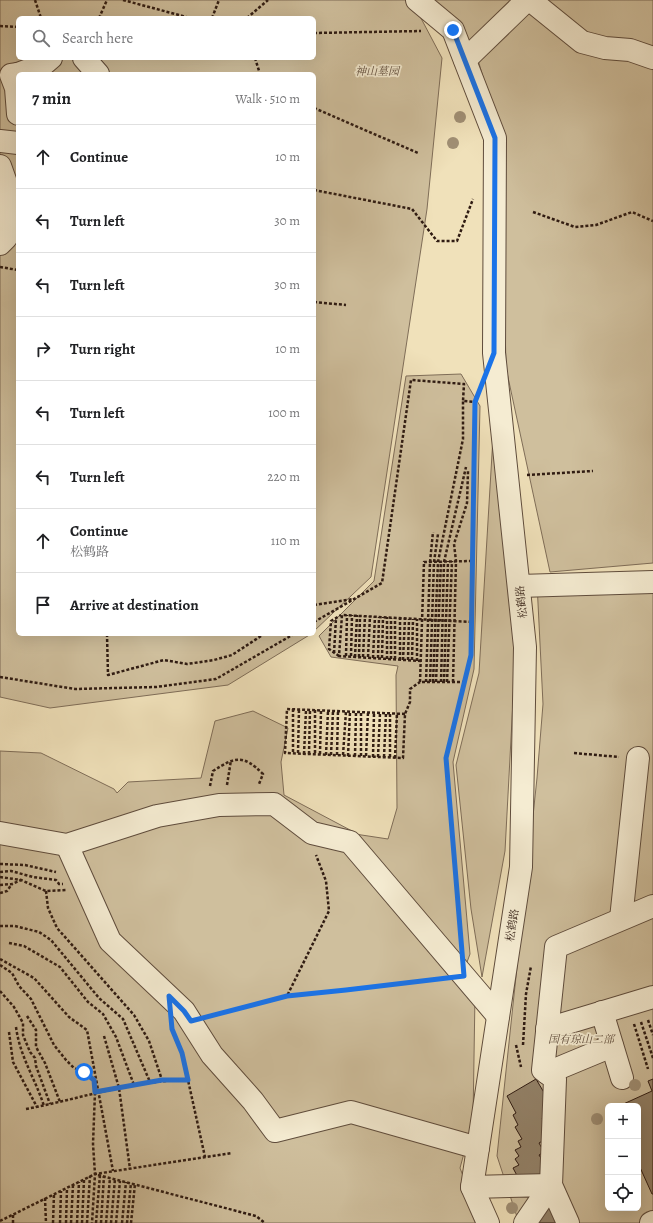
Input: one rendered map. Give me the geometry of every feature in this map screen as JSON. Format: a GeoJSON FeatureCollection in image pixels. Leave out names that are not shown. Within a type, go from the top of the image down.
{"type":"FeatureCollection","features":[{"type":"Feature","properties":{"kind":"street","name":"松鹤路"},"geometry":{"type":"LineString","coordinates":[[416,0],[453,30],[495,138],[494,353],[525,646],[521,867],[472,1187]]}},
{"type":"Feature","properties":{"kind":"street"},"geometry":{"type":"LineString","coordinates":[[465,60],[529,0],[582,42],[605,48],[630,50],[653,58]]}},
{"type":"Feature","properties":{"kind":"street"},"geometry":{"type":"LineString","coordinates":[[23,72],[44,64],[49,60]]}},
{"type":"Feature","properties":{"kind":"street"},"geometry":{"type":"LineString","coordinates":[[86,60],[96,72]]}},
{"type":"Feature","properties":{"kind":"street"},"geometry":{"type":"LineString","coordinates":[[16,74],[12,75],[16,88]]}},
{"type":"Feature","properties":{"kind":"street"},"geometry":{"type":"LineString","coordinates":[[0,141],[16,143]]}},
{"type":"Feature","properties":{"kind":"street"},"geometry":{"type":"LineString","coordinates":[[0,166],[10,194],[6,238],[0,244]]}},
{"type":"Feature","properties":{"kind":"street"},"geometry":{"type":"LineString","coordinates":[[519,586],[653,582]]}},
{"type":"Feature","properties":{"kind":"street"},"geometry":{"type":"LineString","coordinates":[[621,919],[638,758]]}},
{"type":"Feature","properties":{"kind":"street"},"geometry":{"type":"LineString","coordinates":[[0,833],[68,844],[157,816],[219,805],[274,804],[312,833],[350,842],[498,1016]]}},
{"type":"Feature","properties":{"kind":"street"},"geometry":{"type":"LineString","coordinates":[[68,844],[110,941],[184,1011],[212,1055],[253,1102],[275,1131],[351,1112],[478,1148]]}},
{"type":"Feature","properties":{"kind":"street"},"geometry":{"type":"LineString","coordinates":[[568,1223],[551,1185],[555,1079],[543,1070],[556,947],[653,906]]}},
{"type":"Feature","properties":{"kind":"street"},"geometry":{"type":"LineString","coordinates":[[547,1029],[639,1001]]}},
{"type":"Feature","properties":{"kind":"street"},"geometry":{"type":"LineString","coordinates":[[602,1012],[622,1078]]}},
{"type":"Feature","properties":{"kind":"street"},"geometry":{"type":"LineString","coordinates":[[547,1073],[612,1046]]}},
{"type":"Feature","properties":{"kind":"street"},"geometry":{"type":"LineString","coordinates":[[488,1223],[472,1187],[551,1185]]}},
{"type":"Feature","properties":{"kind":"street"},"geometry":{"type":"LineString","coordinates":[[525,1223],[551,1185]]}},
{"type":"Feature","properties":{"kind":"path"},"geometry":{"type":"LineString","coordinates":[[35,0],[40,16]]}},
{"type":"Feature","properties":{"kind":"path"},"geometry":{"type":"LineString","coordinates":[[101,16],[107,0]]}},
{"type":"Feature","properties":{"kind":"path"},"geometry":{"type":"LineString","coordinates":[[123,0],[183,16]]}},
{"type":"Feature","properties":{"kind":"path"},"geometry":{"type":"LineString","coordinates":[[213,16],[219,0]]}},
{"type":"Feature","properties":{"kind":"path"},"geometry":{"type":"LineString","coordinates":[[249,16],[268,0]]}},
{"type":"Feature","properties":{"kind":"path"},"geometry":{"type":"LineString","coordinates":[[0,26],[16,27]]}},
{"type":"Feature","properties":{"kind":"path"},"geometry":{"type":"LineString","coordinates":[[316,33],[422,31]]}},
{"type":"Feature","properties":{"kind":"path"},"geometry":{"type":"LineString","coordinates":[[256,60],[259,72]]}},
{"type":"Feature","properties":{"kind":"path"},"geometry":{"type":"LineString","coordinates":[[316,109],[418,153]]}},
{"type":"Feature","properties":{"kind":"path"},"geometry":{"type":"LineString","coordinates":[[316,190],[412,209],[437,241],[457,241],[473,197]]}},
{"type":"Feature","properties":{"kind":"path"},"geometry":{"type":"LineString","coordinates":[[533,212],[575,227],[596,225],[632,212],[653,221]]}},
{"type":"Feature","properties":{"kind":"path"},"geometry":{"type":"LineString","coordinates":[[0,267],[16,270]]}},
{"type":"Feature","properties":{"kind":"path"},"geometry":{"type":"LineString","coordinates":[[316,302],[346,305]]}},
{"type":"Feature","properties":{"kind":"path"},"geometry":{"type":"LineString","coordinates":[[316,621],[382,583],[411,380],[464,384],[464,438],[441,562],[433,620],[431,682]]}},
{"type":"Feature","properties":{"kind":"path"},"geometry":{"type":"LineString","coordinates":[[462,945],[446,758],[471,655],[475,402],[478,395]]}},
{"type":"Feature","properties":{"kind":"path"},"geometry":{"type":"LineString","coordinates":[[463,401],[475,402]]}},
{"type":"Feature","properties":{"kind":"path"},"geometry":{"type":"LineString","coordinates":[[444,682],[446,621],[441,562],[466,467]]}},
{"type":"Feature","properties":{"kind":"path"},"geometry":{"type":"LineString","coordinates":[[453,682],[456,561],[454,544],[467,503],[468,471]]}},
{"type":"Feature","properties":{"kind":"path"},"geometry":{"type":"LineString","coordinates":[[507,476],[593,471]]}},
{"type":"Feature","properties":{"kind":"path"},"geometry":{"type":"LineString","coordinates":[[431,682],[433,620],[432,562],[434,532]]}},
{"type":"Feature","properties":{"kind":"path"},"geometry":{"type":"LineString","coordinates":[[432,562],[438,534]]}},
{"type":"Feature","properties":{"kind":"path"},"geometry":{"type":"LineString","coordinates":[[420,682],[424,562],[473,560]]}},
{"type":"Feature","properties":{"kind":"path"},"geometry":{"type":"LineString","coordinates":[[444,682],[450,561]]}},
{"type":"Feature","properties":{"kind":"path"},"geometry":{"type":"LineString","coordinates":[[316,605],[356,598]]}},
{"type":"Feature","properties":{"kind":"path"},"geometry":{"type":"LineString","coordinates":[[421,661],[339,656],[334,654],[329,649],[331,621],[342,614],[472,622]]}},
{"type":"Feature","properties":{"kind":"path"},"geometry":{"type":"LineString","coordinates":[[339,656],[342,614]]}},
{"type":"Feature","properties":{"kind":"path"},"geometry":{"type":"LineString","coordinates":[[346,656],[347,615]]}},
{"type":"Feature","properties":{"kind":"path"},"geometry":{"type":"LineString","coordinates":[[350,656],[352,615]]}},
{"type":"Feature","properties":{"kind":"path"},"geometry":{"type":"LineString","coordinates":[[355,657],[357,615]]}},
{"type":"Feature","properties":{"kind":"path"},"geometry":{"type":"LineString","coordinates":[[359,657],[360,616]]}},
{"type":"Feature","properties":{"kind":"path"},"geometry":{"type":"LineString","coordinates":[[364,657],[365,616]]}},
{"type":"Feature","properties":{"kind":"path"},"geometry":{"type":"LineString","coordinates":[[368,658],[370,616]]}},
{"type":"Feature","properties":{"kind":"path"},"geometry":{"type":"LineString","coordinates":[[373,658],[375,616]]}},
{"type":"Feature","properties":{"kind":"path"},"geometry":{"type":"LineString","coordinates":[[334,654],[336,617]]}},
{"type":"Feature","properties":{"kind":"path"},"geometry":{"type":"LineString","coordinates":[[378,658],[381,617]]}},
{"type":"Feature","properties":{"kind":"path"},"geometry":{"type":"LineString","coordinates":[[381,617],[382,658]]}},
{"type":"Feature","properties":{"kind":"path"},"geometry":{"type":"LineString","coordinates":[[387,617],[387,659]]}},
{"type":"Feature","properties":{"kind":"path"},"geometry":{"type":"LineString","coordinates":[[391,618],[391,659]]}},
{"type":"Feature","properties":{"kind":"path"},"geometry":{"type":"LineString","coordinates":[[395,618],[395,659]]}},
{"type":"Feature","properties":{"kind":"path"},"geometry":{"type":"LineString","coordinates":[[400,618],[400,660]]}},
{"type":"Feature","properties":{"kind":"path"},"geometry":{"type":"LineString","coordinates":[[403,660],[405,618]]}},
{"type":"Feature","properties":{"kind":"path"},"geometry":{"type":"LineString","coordinates":[[408,660],[409,619]]}},
{"type":"Feature","properties":{"kind":"path"},"geometry":{"type":"LineString","coordinates":[[412,660],[413,619]]}},
{"type":"Feature","properties":{"kind":"path"},"geometry":{"type":"LineString","coordinates":[[416,661],[417,619]]}},
{"type":"Feature","properties":{"kind":"path"},"geometry":{"type":"LineString","coordinates":[[106,636],[108,675],[164,660],[187,664],[214,660],[232,655],[261,636]]}},
{"type":"Feature","properties":{"kind":"path"},"geometry":{"type":"LineString","coordinates":[[0,677],[75,689],[156,687],[216,679],[291,636]]}},
{"type":"Feature","properties":{"kind":"path"},"geometry":{"type":"LineString","coordinates":[[405,714],[287,709],[285,753],[403,758],[405,714],[410,702],[410,689],[420,682],[465,682]]}},
{"type":"Feature","properties":{"kind":"path"},"geometry":{"type":"LineString","coordinates":[[293,709],[293,753]]}},
{"type":"Feature","properties":{"kind":"path"},"geometry":{"type":"LineString","coordinates":[[298,754],[299,709]]}},
{"type":"Feature","properties":{"kind":"path"},"geometry":{"type":"LineString","coordinates":[[304,754],[306,710]]}},
{"type":"Feature","properties":{"kind":"path"},"geometry":{"type":"LineString","coordinates":[[309,754],[310,710]]}},
{"type":"Feature","properties":{"kind":"path"},"geometry":{"type":"LineString","coordinates":[[315,710],[315,754]]}},
{"type":"Feature","properties":{"kind":"path"},"geometry":{"type":"LineString","coordinates":[[320,754],[321,710]]}},
{"type":"Feature","properties":{"kind":"path"},"geometry":{"type":"LineString","coordinates":[[326,755],[328,711]]}},
{"type":"Feature","properties":{"kind":"path"},"geometry":{"type":"LineString","coordinates":[[331,755],[333,711]]}},
{"type":"Feature","properties":{"kind":"path"},"geometry":{"type":"LineString","coordinates":[[337,755],[338,711]]}},
{"type":"Feature","properties":{"kind":"path"},"geometry":{"type":"LineString","coordinates":[[343,756],[346,711]]}},
{"type":"Feature","properties":{"kind":"path"},"geometry":{"type":"LineString","coordinates":[[348,756],[350,712]]}},
{"type":"Feature","properties":{"kind":"path"},"geometry":{"type":"LineString","coordinates":[[355,756],[356,712]]}},
{"type":"Feature","properties":{"kind":"path"},"geometry":{"type":"LineString","coordinates":[[361,712],[361,756]]}},
{"type":"Feature","properties":{"kind":"path"},"geometry":{"type":"LineString","coordinates":[[366,756],[368,712]]}},
{"type":"Feature","properties":{"kind":"path"},"geometry":{"type":"LineString","coordinates":[[373,757],[374,713]]}},
{"type":"Feature","properties":{"kind":"path"},"geometry":{"type":"LineString","coordinates":[[378,757],[380,713]]}},
{"type":"Feature","properties":{"kind":"path"},"geometry":{"type":"LineString","coordinates":[[384,757],[386,713]]}},
{"type":"Feature","properties":{"kind":"path"},"geometry":{"type":"LineString","coordinates":[[390,713],[390,757]]}},
{"type":"Feature","properties":{"kind":"path"},"geometry":{"type":"LineString","coordinates":[[395,758],[398,714]]}},
{"type":"Feature","properties":{"kind":"path"},"geometry":{"type":"LineString","coordinates":[[574,754],[638,758]]}},
{"type":"Feature","properties":{"kind":"path"},"geometry":{"type":"LineString","coordinates":[[219,805],[209,797],[213,771],[231,760],[251,762],[263,774],[252,805]]}},
{"type":"Feature","properties":{"kind":"path"},"geometry":{"type":"LineString","coordinates":[[287,996],[329,911],[326,881],[316,853]]}},
{"type":"Feature","properties":{"kind":"path"},"geometry":{"type":"LineString","coordinates":[[0,864],[25,865],[84,882]]}},
{"type":"Feature","properties":{"kind":"path"},"geometry":{"type":"LineString","coordinates":[[0,872],[10,871],[33,877],[56,880],[59,884],[84,882]]}},
{"type":"Feature","properties":{"kind":"path"},"geometry":{"type":"LineString","coordinates":[[0,877],[21,880],[46,891],[84,882]]}},
{"type":"Feature","properties":{"kind":"path"},"geometry":{"type":"LineString","coordinates":[[0,885],[12,884],[21,880]]}},
{"type":"Feature","properties":{"kind":"path"},"geometry":{"type":"LineString","coordinates":[[0,893],[7,891],[12,884]]}},
{"type":"Feature","properties":{"kind":"path"},"geometry":{"type":"LineString","coordinates":[[46,891],[48,908],[57,928],[134,1015],[149,1041],[162,1080]]}},
{"type":"Feature","properties":{"kind":"path"},"geometry":{"type":"LineString","coordinates":[[0,926],[15,926],[39,932],[51,940],[99,998],[123,1019],[150,1082]]}},
{"type":"Feature","properties":{"kind":"path"},"geometry":{"type":"LineString","coordinates":[[9,943],[24,946],[60,967],[88,1002],[103,1014],[116,1037],[134,1085]]}},
{"type":"Feature","properties":{"kind":"path"},"geometry":{"type":"LineString","coordinates":[[0,959],[34,978],[69,1017],[87,1030],[97,1092],[113,1171]]}},
{"type":"Feature","properties":{"kind":"path"},"geometry":{"type":"LineString","coordinates":[[0,965],[12,973],[19,986],[31,999],[54,1045],[66,1060],[74,1068],[84,1072],[94,1080],[97,1092],[93,1144],[95,1174],[92,1223]]}},
{"type":"Feature","properties":{"kind":"path"},"geometry":{"type":"LineString","coordinates":[[520,1016],[528,965]]}},
{"type":"Feature","properties":{"kind":"path"},"geometry":{"type":"LineString","coordinates":[[523,1051],[526,994],[532,966]]}},
{"type":"Feature","properties":{"kind":"path"},"geometry":{"type":"LineString","coordinates":[[191,1021],[287,996],[464,976]]}},
{"type":"Feature","properties":{"kind":"path"},"geometry":{"type":"LineString","coordinates":[[0,991],[14,1007],[23,1022],[23,1035],[30,1052],[35,1058],[36,1066],[50,1104]]}},
{"type":"Feature","properties":{"kind":"path"},"geometry":{"type":"LineString","coordinates":[[639,1001],[653,1058]]}},
{"type":"Feature","properties":{"kind":"path"},"geometry":{"type":"LineString","coordinates":[[639,1001],[648,1069]]}},
{"type":"Feature","properties":{"kind":"path"},"geometry":{"type":"LineString","coordinates":[[27,1016],[36,1030],[36,1047],[45,1062],[60,1102]]}},
{"type":"Feature","properties":{"kind":"path"},"geometry":{"type":"LineString","coordinates":[[16,1027],[19,1046],[28,1069],[38,1088],[44,1106]]}},
{"type":"Feature","properties":{"kind":"path"},"geometry":{"type":"LineString","coordinates":[[9,1032],[14,1062],[37,1107]]}},
{"type":"Feature","properties":{"kind":"path"},"geometry":{"type":"LineString","coordinates":[[104,1036],[119,1088],[130,1169]]}},
{"type":"Feature","properties":{"kind":"path"},"geometry":{"type":"LineString","coordinates":[[517,1038],[516,1046],[523,1074]]}},
{"type":"Feature","properties":{"kind":"path"},"geometry":{"type":"LineString","coordinates":[[177,1041],[182,1053],[205,1157]]}},
{"type":"Feature","properties":{"kind":"path"},"geometry":{"type":"LineString","coordinates":[[523,1058],[525,1064]]}},
{"type":"Feature","properties":{"kind":"path"},"geometry":{"type":"LineString","coordinates":[[26,1110],[97,1092],[150,1082],[162,1080],[188,1080]]}},
{"type":"Feature","properties":{"kind":"path"},"geometry":{"type":"LineString","coordinates":[[0,1221],[95,1174],[232,1153]]}},
{"type":"Feature","properties":{"kind":"path"},"geometry":{"type":"LineString","coordinates":[[95,1174],[256,1216],[265,1223]]}},
{"type":"Feature","properties":{"kind":"path"},"geometry":{"type":"LineString","coordinates":[[96,1223],[100,1175]]}},
{"type":"Feature","properties":{"kind":"path"},"geometry":{"type":"LineString","coordinates":[[87,1223],[90,1176]]}},
{"type":"Feature","properties":{"kind":"path"},"geometry":{"type":"LineString","coordinates":[[101,1223],[104,1176]]}},
{"type":"Feature","properties":{"kind":"path"},"geometry":{"type":"LineString","coordinates":[[106,1223],[110,1178]]}},
{"type":"Feature","properties":{"kind":"path"},"geometry":{"type":"LineString","coordinates":[[82,1223],[84,1179]]}},
{"type":"Feature","properties":{"kind":"path"},"geometry":{"type":"LineString","coordinates":[[111,1223],[115,1179]]}},
{"type":"Feature","properties":{"kind":"path"},"geometry":{"type":"LineString","coordinates":[[116,1223],[120,1180]]}},
{"type":"Feature","properties":{"kind":"path"},"geometry":{"type":"LineString","coordinates":[[76,1223],[79,1182]]}},
{"type":"Feature","properties":{"kind":"path"},"geometry":{"type":"LineString","coordinates":[[122,1223],[126,1182]]}},
{"type":"Feature","properties":{"kind":"path"},"geometry":{"type":"LineString","coordinates":[[127,1223],[131,1183]]}},
{"type":"Feature","properties":{"kind":"path"},"geometry":{"type":"LineString","coordinates":[[131,1223],[135,1184]]}},
{"type":"Feature","properties":{"kind":"path"},"geometry":{"type":"LineString","coordinates":[[71,1223],[73,1185]]}},
{"type":"Feature","properties":{"kind":"path"},"geometry":{"type":"LineString","coordinates":[[66,1223],[68,1188]]}},
{"type":"Feature","properties":{"kind":"path"},"geometry":{"type":"LineString","coordinates":[[60,1223],[61,1191]]}},
{"type":"Feature","properties":{"kind":"path"},"geometry":{"type":"LineString","coordinates":[[54,1194],[54,1223]]}},
{"type":"Feature","properties":{"kind":"path"},"geometry":{"type":"LineString","coordinates":[[46,1198],[46,1223]]}},
{"type":"Feature","properties":{"kind":"path"},"geometry":{"type":"LineString","coordinates":[[13,1214],[13,1223]]}},
{"type":"Feature","properties":{"kind":"green space","name":"神山墓园"},"geometry":{"type":"Polygon","coordinates":[[[0,0],[408,0],[414,5],[442,58],[427,209],[371,577],[316,629],[316,72],[16,72],[16,636],[308,636],[228,685],[50,708],[0,697],[0,0]]]}},
{"type":"Feature","properties":{"kind":"green space"},"geometry":{"type":"Polygon","coordinates":[[[425,0],[653,0],[653,563],[550,572],[506,368],[501,138],[473,43],[425,0]]]}},
{"type":"Feature","properties":{"kind":"green space"},"geometry":{"type":"Polygon","coordinates":[[[461,374],[480,406],[474,669],[453,762],[470,954],[459,984],[475,995],[473,1120],[460,1168],[481,1223],[0,1223],[0,751],[41,753],[114,789],[117,793],[128,782],[201,778],[215,721],[253,711],[288,728],[281,762],[284,795],[355,834],[388,839],[397,808],[396,675],[398,666],[331,657],[319,636],[374,581],[406,376],[461,374]]]}},
{"type":"Feature","properties":{"kind":"green space"},"geometry":{"type":"Polygon","coordinates":[[[493,437],[516,645],[505,851],[482,977],[471,909],[456,765],[479,673],[493,437]]]}},
{"type":"Feature","properties":{"kind":"green space","name":"国有琼山二部"},"geometry":{"type":"Polygon","coordinates":[[[653,572],[653,1223],[519,1223],[497,1156],[537,778],[543,704],[537,583],[653,572]]]}},
{"type":"Feature","properties":{"kind":"building"},"geometry":{"type":"Polygon","coordinates":[[[536,1079],[552,1106],[550,1114],[542,1118],[549,1129],[546,1139],[539,1143],[544,1152],[539,1155],[544,1163],[544,1173],[522,1185],[513,1168],[519,1165],[515,1159],[519,1156],[515,1150],[521,1147],[518,1141],[522,1139],[515,1127],[518,1125],[513,1115],[516,1113],[507,1096],[536,1079]]]}},
{"type":"Feature","properties":{"kind":"building"},"geometry":{"type":"Polygon","coordinates":[[[653,1079],[653,1194],[641,1170],[641,1103],[626,1103],[652,1091],[648,1081],[653,1079]]]}},
{"type":"Feature","properties":{"kind":"building"},"geometry":{"type":"Polygon","coordinates":[[[545,1208],[550,1208],[562,1223],[535,1223],[545,1208]]]}},
{"type":"Feature","properties":{"kind":"route"},"geometry":{"type":"LineString","coordinates":[[84,1072],[94,1080],[95,1092],[162,1080],[188,1080],[182,1053],[172,1029],[169,996],[184,1011],[191,1021],[287,996],[464,976],[446,758],[471,655],[475,402],[494,353],[495,138],[453,30]]}}]}
